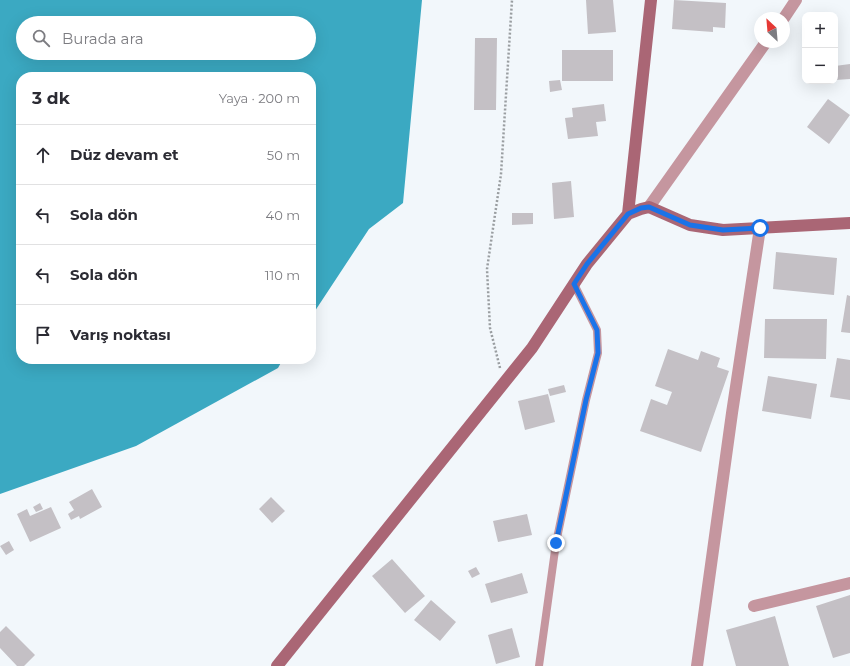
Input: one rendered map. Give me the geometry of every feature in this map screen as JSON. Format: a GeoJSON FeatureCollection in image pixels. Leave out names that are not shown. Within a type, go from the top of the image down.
{"type":"FeatureCollection","features":[{"type":"Feature","properties":{"kind":"street"},"geometry":{"type":"LineString","coordinates":[[628,214],[650,0]]}},
{"type":"Feature","properties":{"kind":"street"},"geometry":{"type":"LineString","coordinates":[[788,12],[796,0]]}},
{"type":"Feature","properties":{"kind":"street"},"geometry":{"type":"LineString","coordinates":[[649,207],[762,48]]}},
{"type":"Feature","properties":{"kind":"street"},"geometry":{"type":"LineString","coordinates":[[277,666],[532,348],[587,264],[628,214],[641,208],[649,207],[690,225],[723,230],[850,223]]}},
{"type":"Feature","properties":{"kind":"street"},"geometry":{"type":"LineString","coordinates":[[696,666],[760,228]]}},
{"type":"Feature","properties":{"kind":"street"},"geometry":{"type":"LineString","coordinates":[[754,606],[850,583]]}},
{"type":"Feature","properties":{"kind":"lane"},"geometry":{"type":"LineString","coordinates":[[539,666],[556,543],[586,400],[598,353],[597,330],[574,284]]}},
{"type":"Feature","properties":{"kind":"path"},"geometry":{"type":"LineString","coordinates":[[504,384],[490,328],[487,269],[501,174],[512,0]]}},
{"type":"Feature","properties":{"kind":"water"},"geometry":{"type":"Polygon","coordinates":[[[0,0],[422,0],[403,203],[369,229],[316,309],[316,72],[16,72],[16,364],[280,364],[278,368],[136,446],[0,494],[0,0]]]}},
{"type":"Feature","properties":{"kind":"building"},"geometry":{"type":"Polygon","coordinates":[[[586,0],[613,0],[616,32],[588,34],[586,0]]]}},
{"type":"Feature","properties":{"kind":"building"},"geometry":{"type":"Polygon","coordinates":[[[674,0],[726,3],[725,28],[713,27],[713,32],[672,29],[674,0]]]}},
{"type":"Feature","properties":{"kind":"building"},"geometry":{"type":"Polygon","coordinates":[[[475,38],[497,38],[496,110],[474,110],[475,38]]]}},
{"type":"Feature","properties":{"kind":"building"},"geometry":{"type":"Polygon","coordinates":[[[562,50],[613,50],[613,81],[562,81],[562,50]]]}},
{"type":"Feature","properties":{"kind":"building"},"geometry":{"type":"Polygon","coordinates":[[[850,64],[850,79],[838,80],[838,66],[850,64]]]}},
{"type":"Feature","properties":{"kind":"building"},"geometry":{"type":"Polygon","coordinates":[[[560,80],[562,90],[550,92],[549,81],[560,80]]]}},
{"type":"Feature","properties":{"kind":"building"},"geometry":{"type":"Polygon","coordinates":[[[828,99],[850,115],[829,144],[807,127],[828,99]]]}},
{"type":"Feature","properties":{"kind":"building"},"geometry":{"type":"Polygon","coordinates":[[[604,104],[606,121],[596,122],[598,136],[568,139],[565,118],[573,117],[572,108],[604,104]]]}},
{"type":"Feature","properties":{"kind":"building"},"geometry":{"type":"Polygon","coordinates":[[[571,181],[574,217],[554,219],[552,183],[571,181]]]}},
{"type":"Feature","properties":{"kind":"building"},"geometry":{"type":"Polygon","coordinates":[[[512,213],[533,213],[533,224],[512,225],[512,213]]]}},
{"type":"Feature","properties":{"kind":"building"},"geometry":{"type":"Polygon","coordinates":[[[776,252],[837,258],[834,295],[773,289],[776,252]]]}},
{"type":"Feature","properties":{"kind":"building"},"geometry":{"type":"Polygon","coordinates":[[[847,295],[850,296],[850,333],[841,332],[847,295]]]}},
{"type":"Feature","properties":{"kind":"building"},"geometry":{"type":"Polygon","coordinates":[[[765,319],[827,319],[826,359],[764,358],[765,319]]]}},
{"type":"Feature","properties":{"kind":"building"},"geometry":{"type":"Polygon","coordinates":[[[668,349],[698,360],[701,351],[720,358],[717,367],[729,371],[701,452],[640,431],[651,399],[667,405],[672,392],[655,386],[668,349]]]}},
{"type":"Feature","properties":{"kind":"building"},"geometry":{"type":"Polygon","coordinates":[[[837,358],[850,360],[850,400],[830,397],[837,358]]]}},
{"type":"Feature","properties":{"kind":"building"},"geometry":{"type":"Polygon","coordinates":[[[768,376],[817,384],[811,419],[762,411],[768,376]]]}},
{"type":"Feature","properties":{"kind":"building"},"geometry":{"type":"Polygon","coordinates":[[[564,385],[566,392],[550,396],[548,389],[564,385]]]}},
{"type":"Feature","properties":{"kind":"building"},"geometry":{"type":"Polygon","coordinates":[[[548,394],[555,422],[525,430],[518,401],[548,394]]]}},
{"type":"Feature","properties":{"kind":"building"},"geometry":{"type":"Polygon","coordinates":[[[92,489],[102,507],[80,519],[79,516],[71,520],[68,514],[74,510],[69,502],[92,489]]]}},
{"type":"Feature","properties":{"kind":"building"},"geometry":{"type":"Polygon","coordinates":[[[271,497],[285,511],[272,523],[259,509],[271,497]]]}},
{"type":"Feature","properties":{"kind":"building"},"geometry":{"type":"Polygon","coordinates":[[[40,503],[43,509],[36,512],[33,507],[40,503]]]}},
{"type":"Feature","properties":{"kind":"building"},"geometry":{"type":"Polygon","coordinates":[[[51,507],[61,528],[30,542],[17,514],[27,509],[30,516],[51,507]]]}},
{"type":"Feature","properties":{"kind":"building"},"geometry":{"type":"Polygon","coordinates":[[[527,514],[532,535],[498,542],[493,521],[527,514]]]}},
{"type":"Feature","properties":{"kind":"building"},"geometry":{"type":"Polygon","coordinates":[[[9,541],[14,550],[6,555],[0,546],[9,541]]]}},
{"type":"Feature","properties":{"kind":"building"},"geometry":{"type":"Polygon","coordinates":[[[392,559],[425,596],[405,613],[372,576],[392,559]]]}},
{"type":"Feature","properties":{"kind":"building"},"geometry":{"type":"Polygon","coordinates":[[[476,567],[480,574],[472,578],[468,571],[476,567]]]}},
{"type":"Feature","properties":{"kind":"building"},"geometry":{"type":"Polygon","coordinates":[[[522,573],[528,593],[491,603],[485,584],[522,573]]]}},
{"type":"Feature","properties":{"kind":"building"},"geometry":{"type":"Polygon","coordinates":[[[850,595],[850,653],[833,658],[816,606],[850,595]]]}},
{"type":"Feature","properties":{"kind":"building"},"geometry":{"type":"Polygon","coordinates":[[[431,600],[456,622],[440,641],[414,620],[431,600]]]}},
{"type":"Feature","properties":{"kind":"building"},"geometry":{"type":"Polygon","coordinates":[[[775,616],[789,666],[736,666],[726,630],[775,616]]]}},
{"type":"Feature","properties":{"kind":"building"},"geometry":{"type":"Polygon","coordinates":[[[6,626],[35,655],[24,666],[17,666],[0,648],[0,632],[6,626]]]}},
{"type":"Feature","properties":{"kind":"building"},"geometry":{"type":"Polygon","coordinates":[[[512,628],[520,657],[496,664],[488,635],[512,628]]]}},
{"type":"Feature","properties":{"kind":"route"},"geometry":{"type":"LineString","coordinates":[[556,543],[586,400],[598,353],[597,330],[574,284],[587,264],[628,214],[641,208],[649,207],[690,225],[723,230],[760,228]]}}]}
